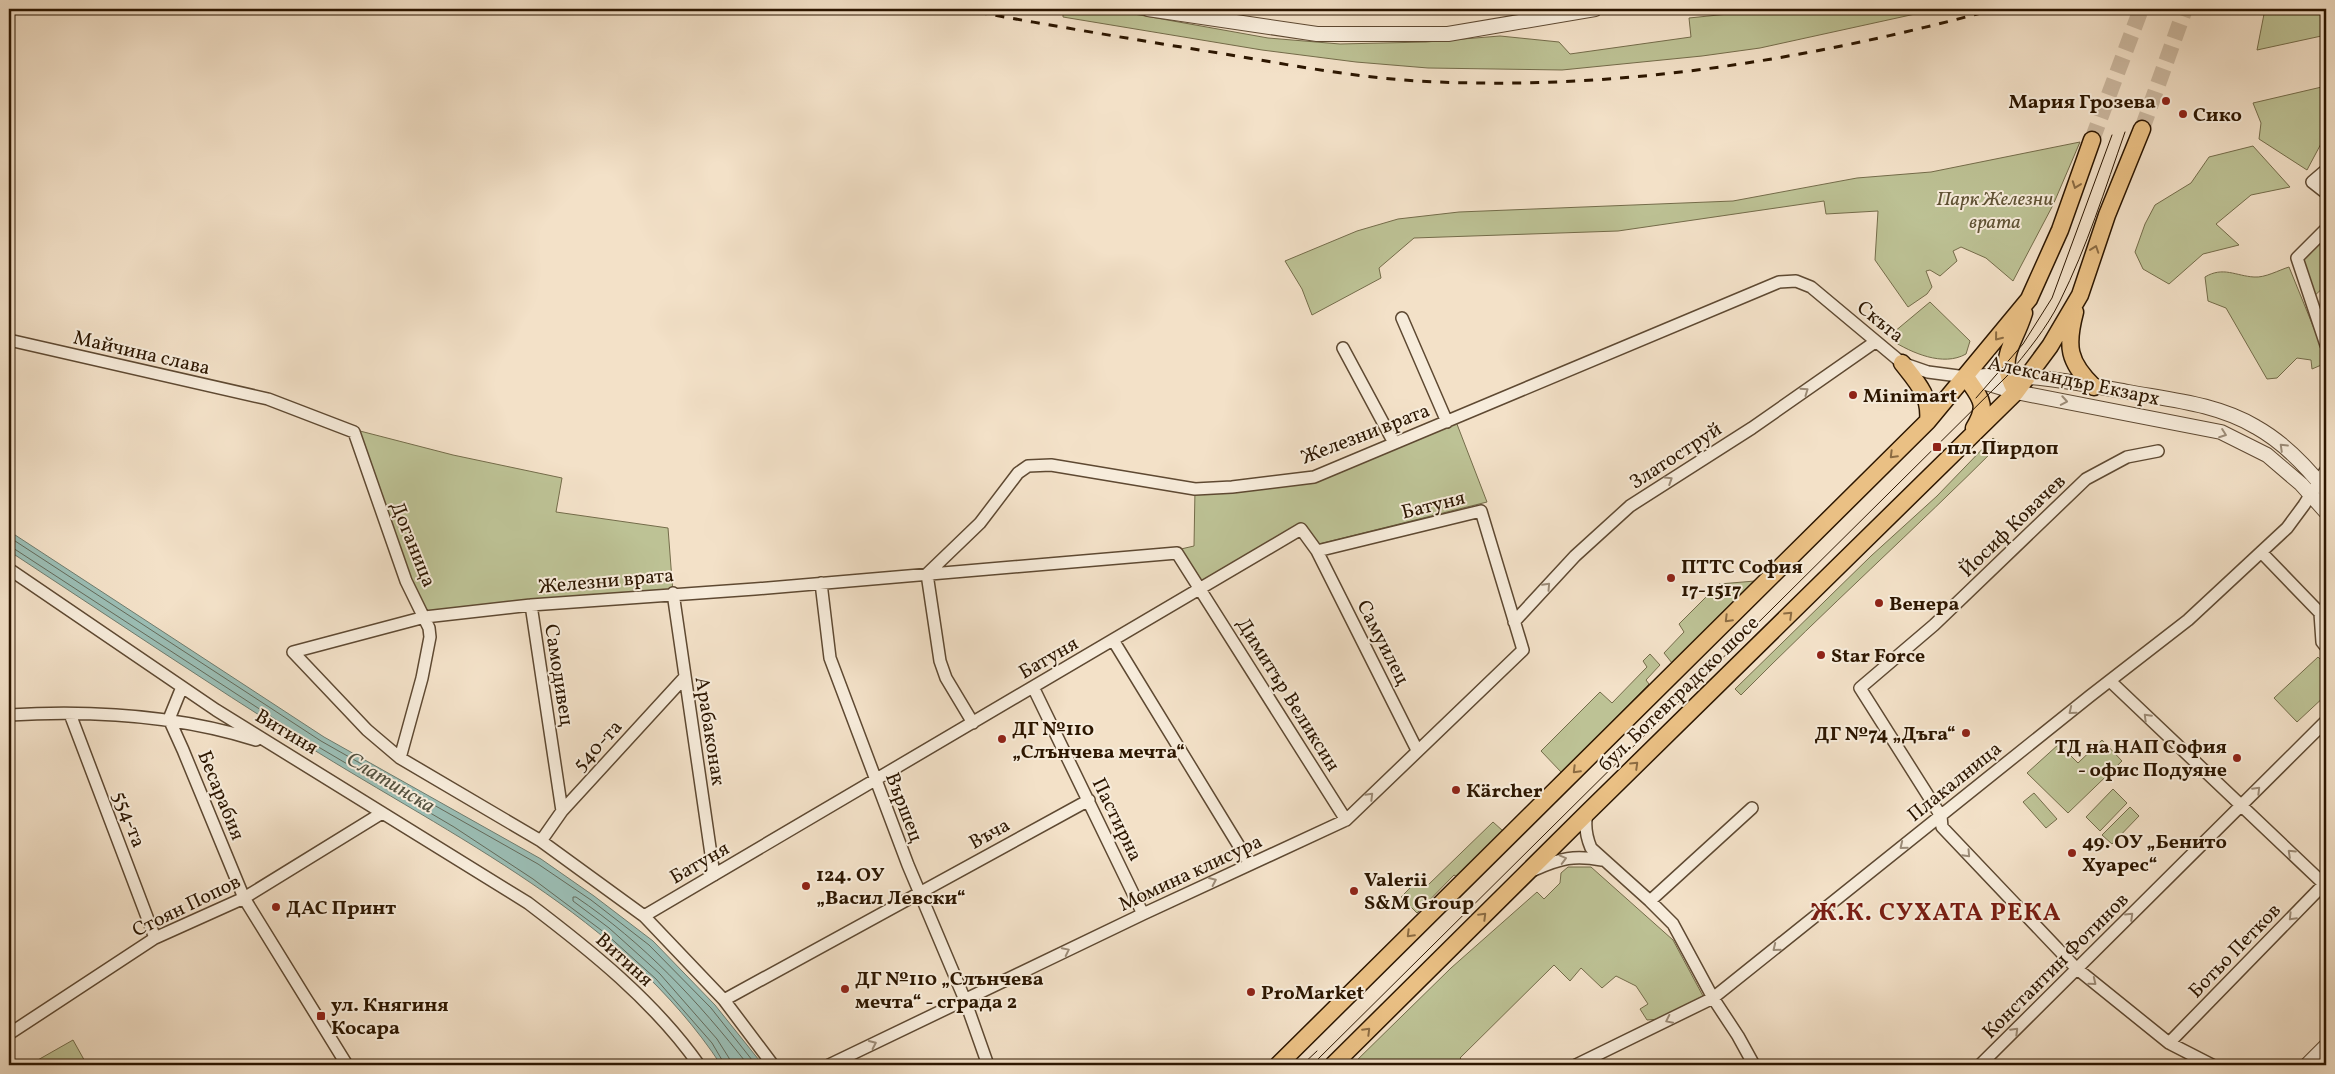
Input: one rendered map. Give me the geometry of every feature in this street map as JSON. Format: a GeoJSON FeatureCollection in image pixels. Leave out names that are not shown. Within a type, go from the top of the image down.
{"type":"FeatureCollection","features":[{"type":"Feature","properties":{"kind":"main road","name":"бул. Ботевградско шосе"},"geometry":{"type":"LineString","coordinates":[[1332,1065],[1587,812],[1964,444],[2029,377],[2080,295],[2107,216],[2142,129]]}},
{"type":"Feature","properties":{"kind":"main road","name":"бул. Ботевградско шосе"},"geometry":{"type":"LineString","coordinates":[[1278,1065],[1928,421],[2029,299],[2057,238],[2092,140]]}},
{"type":"Feature","properties":{"kind":"main road"},"geometry":{"type":"LineString","coordinates":[[2080,295],[2071,327],[2072,361],[2079,372],[2094,387]]}},
{"type":"Feature","properties":{"kind":"main road"},"geometry":{"type":"LineString","coordinates":[[2016,392],[2007,376],[2006,358],[2029,299]]}},
{"type":"Feature","properties":{"kind":"main road"},"geometry":{"type":"LineString","coordinates":[[1902,363],[1927,399],[1928,421]]}},
{"type":"Feature","properties":{"kind":"main road"},"geometry":{"type":"LineString","coordinates":[[1964,444],[1982,414],[1983,406],[1966,377]]}},
{"type":"Feature","properties":{"kind":"street"},"geometry":{"type":"LineString","coordinates":[[1148,9],[1317,34],[1448,34],[1595,9]]}},
{"type":"Feature","properties":{"kind":"street"},"geometry":{"type":"LineString","coordinates":[[2326,170],[2312,182],[2326,193]]}},
{"type":"Feature","properties":{"kind":"street"},"geometry":{"type":"LineString","coordinates":[[2326,229],[2297,258],[2326,345]]}},
{"type":"Feature","properties":{"kind":"street","name":"Скъта"},"geometry":{"type":"LineString","coordinates":[[1779,282],[1796,281],[1811,287],[1902,363],[1928,372],[1966,377]]}},
{"type":"Feature","properties":{"kind":"street","name":"Железни врата"},"geometry":{"type":"LineString","coordinates":[[927,574],[980,523],[1018,473],[1028,466],[1040,464],[1061,466],[1196,489],[1232,487],[1314,477],[1779,282]]}},
{"type":"Feature","properties":{"kind":"street"},"geometry":{"type":"LineString","coordinates":[[1402,318],[1447,422]]}},
{"type":"Feature","properties":{"kind":"street","name":"Майчина слава"},"geometry":{"type":"LineString","coordinates":[[9,340],[268,399]]}},
{"type":"Feature","properties":{"kind":"street","name":"Златоструй"},"geometry":{"type":"LineString","coordinates":[[1514,622],[1575,556],[1630,506],[1752,428],[1875,342]]}},
{"type":"Feature","properties":{"kind":"street"},"geometry":{"type":"LineString","coordinates":[[1343,348],[1394,443]]}},
{"type":"Feature","properties":{"kind":"street","name":"Александър Екзарх"},"geometry":{"type":"LineString","coordinates":[[1966,377],[2029,377],[2202,405],[2235,416],[2277,440],[2324,480]]}},
{"type":"Feature","properties":{"kind":"street","name":"Александър Екзарх"},"geometry":{"type":"LineString","coordinates":[[1966,377],[2016,392],[2221,432],[2267,454],[2311,494],[2326,512]]}},
{"type":"Feature","properties":{"kind":"street","name":"Доганица"},"geometry":{"type":"LineString","coordinates":[[268,399],[354,432],[406,581],[425,617],[430,638],[422,678],[400,758]]}},
{"type":"Feature","properties":{"kind":"street","name":"Йосиф Ковачев"},"geometry":{"type":"LineString","coordinates":[[1941,816],[1860,688],[1934,625],[2086,479],[2127,457],[2158,451]]}},
{"type":"Feature","properties":{"kind":"street","name":"Плакалница"},"geometry":{"type":"LineString","coordinates":[[1576,1065],[1713,998],[2188,620],[2287,528],[2311,494],[2324,480]]}},
{"type":"Feature","properties":{"kind":"street","name":"Батуня"},"geometry":{"type":"LineString","coordinates":[[644,916],[1301,529],[1316,552],[1481,511],[1514,622]]}},
{"type":"Feature","properties":{"kind":"street","name":"Самуилец"},"geometry":{"type":"LineString","coordinates":[[1316,552],[1417,750]]}},
{"type":"Feature","properties":{"kind":"street","name":"Железни врата"},"geometry":{"type":"LineString","coordinates":[[293,652],[425,617],[531,605],[1177,553],[1201,589]]}},
{"type":"Feature","properties":{"kind":"street"},"geometry":{"type":"LineString","coordinates":[[2262,553],[2320,613],[2322,642],[2326,647]]}},
{"type":"Feature","properties":{"kind":"street","name":"Витиня"},"geometry":{"type":"LineString","coordinates":[[9,569],[270,744],[528,903],[574,939],[652,1009],[687,1048],[699,1065]]}},
{"type":"Feature","properties":{"kind":"street"},"geometry":{"type":"LineString","coordinates":[[927,574],[940,662],[946,678],[973,723]]}},
{"type":"Feature","properties":{"kind":"street","name":"Вършец"},"geometry":{"type":"LineString","coordinates":[[821,583],[830,658],[875,780],[919,893],[965,1000],[988,1065]]}},
{"type":"Feature","properties":{"kind":"street","name":"Димитър Великсин"},"geometry":{"type":"LineString","coordinates":[[1201,589],[1346,820]]}},
{"type":"Feature","properties":{"kind":"street","name":"Арабаконак"},"geometry":{"type":"LineString","coordinates":[[673,593],[714,875]]}},
{"type":"Feature","properties":{"kind":"street","name":"Самодивец"},"geometry":{"type":"LineString","coordinates":[[531,605],[562,811]]}},
{"type":"Feature","properties":{"kind":"street","name":"Момина клисура"},"geometry":{"type":"LineString","coordinates":[[828,1065],[1143,914],[1346,820],[1523,650],[1514,622]]}},
{"type":"Feature","properties":{"kind":"street"},"geometry":{"type":"LineString","coordinates":[[1114,640],[1250,864]]}},
{"type":"Feature","properties":{"kind":"street","name":"Витиня"},"geometry":{"type":"LineString","coordinates":[[293,652],[367,730],[400,758],[541,841],[644,916],[724,1000],[773,1065]]}},
{"type":"Feature","properties":{"kind":"street","name":"540-та"},"geometry":{"type":"LineString","coordinates":[[541,841],[562,811],[684,678]]}},
{"type":"Feature","properties":{"kind":"street"},"geometry":{"type":"LineString","coordinates":[[2110,681],[2326,884]]}},
{"type":"Feature","properties":{"kind":"street"},"geometry":{"type":"LineString","coordinates":[[168,720],[182,686]]}},
{"type":"Feature","properties":{"kind":"street","name":"Пастирна"},"geometry":{"type":"LineString","coordinates":[[1033,688],[1143,914]]}},
{"type":"Feature","properties":{"kind":"street","name":"554-та"},"geometry":{"type":"LineString","coordinates":[[70,714],[155,938]]}},
{"type":"Feature","properties":{"kind":"street"},"geometry":{"type":"LineString","coordinates":[[9,715],[136,716],[168,720],[236,734],[270,744]]}},
{"type":"Feature","properties":{"kind":"street","name":"Бесарабия"},"geometry":{"type":"LineString","coordinates":[[168,720],[183,750],[244,898],[347,1065]]}},
{"type":"Feature","properties":{"kind":"street","name":"Константин Фотинов"},"geometry":{"type":"LineString","coordinates":[[1980,1065],[2326,721]]}},
{"type":"Feature","properties":{"kind":"street","name":"Въча"},"geometry":{"type":"LineString","coordinates":[[724,1000],[1089,800]]}},
{"type":"Feature","properties":{"kind":"street"},"geometry":{"type":"LineString","coordinates":[[1650,901],[1752,808]]}},
{"type":"Feature","properties":{"kind":"street"},"geometry":{"type":"LineString","coordinates":[[1587,812],[1586,836],[1590,848],[1673,924],[1713,998],[1754,1065]]}},
{"type":"Feature","properties":{"kind":"street","name":"Стоян Попов"},"geometry":{"type":"LineString","coordinates":[[9,1034],[30,1018],[155,938],[244,898],[382,813]]}},
{"type":"Feature","properties":{"kind":"street"},"geometry":{"type":"LineString","coordinates":[[1941,816],[1942,827],[2076,968],[2169,1044],[2212,1065]]}},
{"type":"Feature","properties":{"kind":"street"},"geometry":{"type":"LineString","coordinates":[[1526,874],[1568,857],[1583,856],[1602,860]]}},
{"type":"Feature","properties":{"kind":"street","name":"Ботьо Петков"},"geometry":{"type":"LineString","coordinates":[[2169,1044],[2326,884]]}},
{"type":"Feature","properties":{"kind":"street"},"geometry":{"type":"LineString","coordinates":[[2307,1065],[2326,1046]]}},
{"type":"Feature","properties":{"kind":"green space"},"geometry":{"type":"Polygon","coordinates":[[[1063,9],[1106,9],[1268,38],[1340,44],[1426,42],[1500,36],[1559,42],[1570,54],[1691,37],[1689,18],[1777,9],[1938,9],[1760,48],[1702,56],[1562,70],[1428,68],[1356,62],[1262,50],[1063,17],[1063,9]]]}},
{"type":"Feature","properties":{"kind":"green space"},"geometry":{"type":"Polygon","coordinates":[[[2265,9],[2326,9],[2326,35],[2257,50],[2265,9]]]}},
{"type":"Feature","properties":{"kind":"green space"},"geometry":{"type":"Polygon","coordinates":[[[2326,86],[2326,140],[2323,140],[2307,170],[2259,139],[2261,123],[2253,103],[2326,86]]]}},
{"type":"Feature","properties":{"kind":"green space","name":"Парк Железни врата"},"geometry":{"type":"Polygon","coordinates":[[[2080,142],[2053,205],[2013,281],[1986,258],[1961,247],[1953,251],[1957,261],[1940,276],[1930,270],[1926,271],[1932,287],[1927,294],[1908,307],[1875,260],[1878,211],[1826,214],[1824,201],[1618,231],[1414,238],[1379,268],[1381,278],[1312,315],[1302,289],[1285,261],[1357,231],[1398,219],[1459,212],[1733,201],[1857,178],[1931,172],[2080,142]]]}},
{"type":"Feature","properties":{"kind":"green space"},"geometry":{"type":"Polygon","coordinates":[[[2253,146],[2290,187],[2251,195],[2216,224],[2239,245],[2203,254],[2169,284],[2143,269],[2135,252],[2145,224],[2155,205],[2191,183],[2209,157],[2253,146]]]}},
{"type":"Feature","properties":{"kind":"green space"},"geometry":{"type":"Polygon","coordinates":[[[2326,229],[2326,285],[2311,299],[2297,258],[2326,229]]]}},
{"type":"Feature","properties":{"kind":"green space"},"geometry":{"type":"Polygon","coordinates":[[[2289,267],[2326,358],[2326,363],[2312,369],[2311,360],[2297,358],[2277,378],[2267,379],[2226,308],[2208,301],[2205,277],[2218,272],[2230,272],[2258,277],[2289,267]]]}},
{"type":"Feature","properties":{"kind":"green space"},"geometry":{"type":"Polygon","coordinates":[[[1930,302],[1970,341],[1966,354],[1957,358],[1938,359],[1908,350],[1891,340],[1894,332],[1930,302]]]}},
{"type":"Feature","properties":{"kind":"green space"},"geometry":{"type":"Polygon","coordinates":[[[1455,419],[1487,502],[1319,544],[1305,524],[1204,584],[1181,549],[1194,546],[1195,489],[1314,477],[1455,419]]]}},
{"type":"Feature","properties":{"kind":"green space"},"geometry":{"type":"Polygon","coordinates":[[[360,431],[453,455],[562,478],[556,512],[668,528],[673,593],[425,617],[354,432],[360,431]]]}},
{"type":"Feature","properties":{"kind":"green space"},"geometry":{"type":"Polygon","coordinates":[[[1993,438],[2000,444],[1968,476],[1805,631],[1741,695],[1735,689],[1871,556],[1937,496],[1993,438]]]}},
{"type":"Feature","properties":{"kind":"green space"},"geometry":{"type":"Polygon","coordinates":[[[1755,581],[1672,663],[1664,653],[1684,632],[1679,624],[1719,584],[1755,581]]]}},
{"type":"Feature","properties":{"kind":"green space"},"geometry":{"type":"Polygon","coordinates":[[[1650,654],[1660,665],[1646,680],[1649,684],[1562,773],[1541,751],[1600,692],[1612,703],[1647,667],[1643,661],[1650,654]]]}},
{"type":"Feature","properties":{"kind":"green space"},"geometry":{"type":"Polygon","coordinates":[[[2318,657],[2326,665],[2326,695],[2297,722],[2274,698],[2318,657]]]}},
{"type":"Feature","properties":{"kind":"green space"},"geometry":{"type":"Polygon","coordinates":[[[2102,740],[2122,761],[2068,813],[2027,773],[2059,744],[2078,763],[2102,740]]]}},
{"type":"Feature","properties":{"kind":"green space"},"geometry":{"type":"Polygon","coordinates":[[[2113,789],[2127,803],[2100,831],[2086,817],[2113,789]]]}},
{"type":"Feature","properties":{"kind":"green space"},"geometry":{"type":"Polygon","coordinates":[[[2034,793],[2057,819],[2046,828],[2023,802],[2034,793]]]}},
{"type":"Feature","properties":{"kind":"green space"},"geometry":{"type":"Polygon","coordinates":[[[2130,807],[2139,816],[2112,844],[2102,835],[2130,807]]]}},
{"type":"Feature","properties":{"kind":"green space"},"geometry":{"type":"Polygon","coordinates":[[[1493,822],[1503,831],[1457,877],[1454,875],[1417,913],[1401,897],[1420,878],[1428,885],[1493,822]]]}},
{"type":"Feature","properties":{"kind":"green space"},"geometry":{"type":"Polygon","coordinates":[[[1568,867],[1591,867],[1673,940],[1703,996],[1660,1019],[1647,1020],[1640,1009],[1648,1004],[1636,986],[1616,976],[1602,988],[1581,968],[1570,981],[1554,965],[1460,1058],[1466,1065],[1352,1065],[1451,968],[1537,892],[1544,899],[1560,883],[1561,873],[1568,867]]]}},
{"type":"Feature","properties":{"kind":"green space"},"geometry":{"type":"Polygon","coordinates":[[[73,1040],[87,1065],[29,1065],[73,1040]]]}},
{"type":"Feature","properties":{"kind":"water","name":"Слатинска"},"geometry":{"type":"Polygon","coordinates":[[[9,531],[324,737],[541,859],[594,896],[653,941],[715,1005],[763,1065],[721,1065],[681,1012],[635,965],[585,923],[532,884],[476,847],[306,745],[9,551],[9,531]]]}},
{"type":"Feature","properties":{"kind":"tunnel"},"geometry":{"type":"LineString","coordinates":[[2092,140],[2141,9]]}},
{"type":"Feature","properties":{"kind":"tunnel"},"geometry":{"type":"LineString","coordinates":[[2142,129],[2185,9]]}},
{"type":"Feature","properties":{"kind":"tram line"},"geometry":{"type":"LineString","coordinates":[[1312,1065],[2007,376],[2043,331],[2070,281],[2103,196],[2125,132]]}},
{"type":"Feature","properties":{"kind":"tram line"},"geometry":{"type":"LineString","coordinates":[[1976,398],[2023,344],[2052,298],[2112,135]]}},
{"type":"Feature","properties":{"kind":"tram line"},"geometry":{"type":"LineString","coordinates":[[1302,1065],[1317,1051]]}},
{"type":"Feature","properties":{"kind":"railway"},"geometry":{"type":"LineString","coordinates":[[960,9],[1346,74],[1418,81],[1492,83],[1565,82],[1710,68],[1854,43],[1996,9]]}},
{"type":"Feature","properties":{"kind":"place","name":"Мария Грозева"},"geometry":{"type":"Point","coordinates":[2166,101]}},
{"type":"Feature","properties":{"kind":"place","name":"Сико"},"geometry":{"type":"Point","coordinates":[2183,114]}},
{"type":"Feature","properties":{"kind":"place","name":"Minimart"},"geometry":{"type":"Point","coordinates":[1853,395]}},
{"type":"Feature","properties":{"kind":"place","name":"пл. Пирдоп"},"geometry":{"type":"Point","coordinates":[1937,447]}},
{"type":"Feature","properties":{"kind":"place","name":"ПТТС София 17-1517"},"geometry":{"type":"Point","coordinates":[1671,578]}},
{"type":"Feature","properties":{"kind":"place","name":"Венера"},"geometry":{"type":"Point","coordinates":[1879,603]}},
{"type":"Feature","properties":{"kind":"place","name":"Star Force"},"geometry":{"type":"Point","coordinates":[1821,655]}},
{"type":"Feature","properties":{"kind":"place","name":"ДГ №74 „Дъга“"},"geometry":{"type":"Point","coordinates":[1966,733]}},
{"type":"Feature","properties":{"kind":"place","name":"ДГ №110 „Слънчева мечта“"},"geometry":{"type":"Point","coordinates":[1002,739]}},
{"type":"Feature","properties":{"kind":"place","name":"ТД на НАП София - офис Подуяне"},"geometry":{"type":"Point","coordinates":[2237,758]}},
{"type":"Feature","properties":{"kind":"place","name":"Кärcher"},"geometry":{"type":"Point","coordinates":[1456,790]}},
{"type":"Feature","properties":{"kind":"place","name":"49. ОУ „Бенито Хуарес“"},"geometry":{"type":"Point","coordinates":[2072,853]}},
{"type":"Feature","properties":{"kind":"place","name":"124. ОУ „Васил Левски“"},"geometry":{"type":"Point","coordinates":[806,886]}},
{"type":"Feature","properties":{"kind":"place","name":"Valerii S&M Group"},"geometry":{"type":"Point","coordinates":[1354,891]}},
{"type":"Feature","properties":{"kind":"place","name":"ДАС Принт"},"geometry":{"type":"Point","coordinates":[276,907]}},
{"type":"Feature","properties":{"kind":"place","name":"ДГ №110 „Слънчева мечта“ - сграда 2"},"geometry":{"type":"Point","coordinates":[845,989]}},
{"type":"Feature","properties":{"kind":"place","name":"ProMarket"},"geometry":{"type":"Point","coordinates":[1251,992]}},
{"type":"Feature","properties":{"kind":"place","name":"ул. Княгиня Косара"},"geometry":{"type":"Point","coordinates":[321,1016]}},
{"type":"Feature","properties":{"kind":"district","name":"Ж.К. СУХАТА РЕКА"},"geometry":{"type":"Point","coordinates":[1936,911]}}]}
